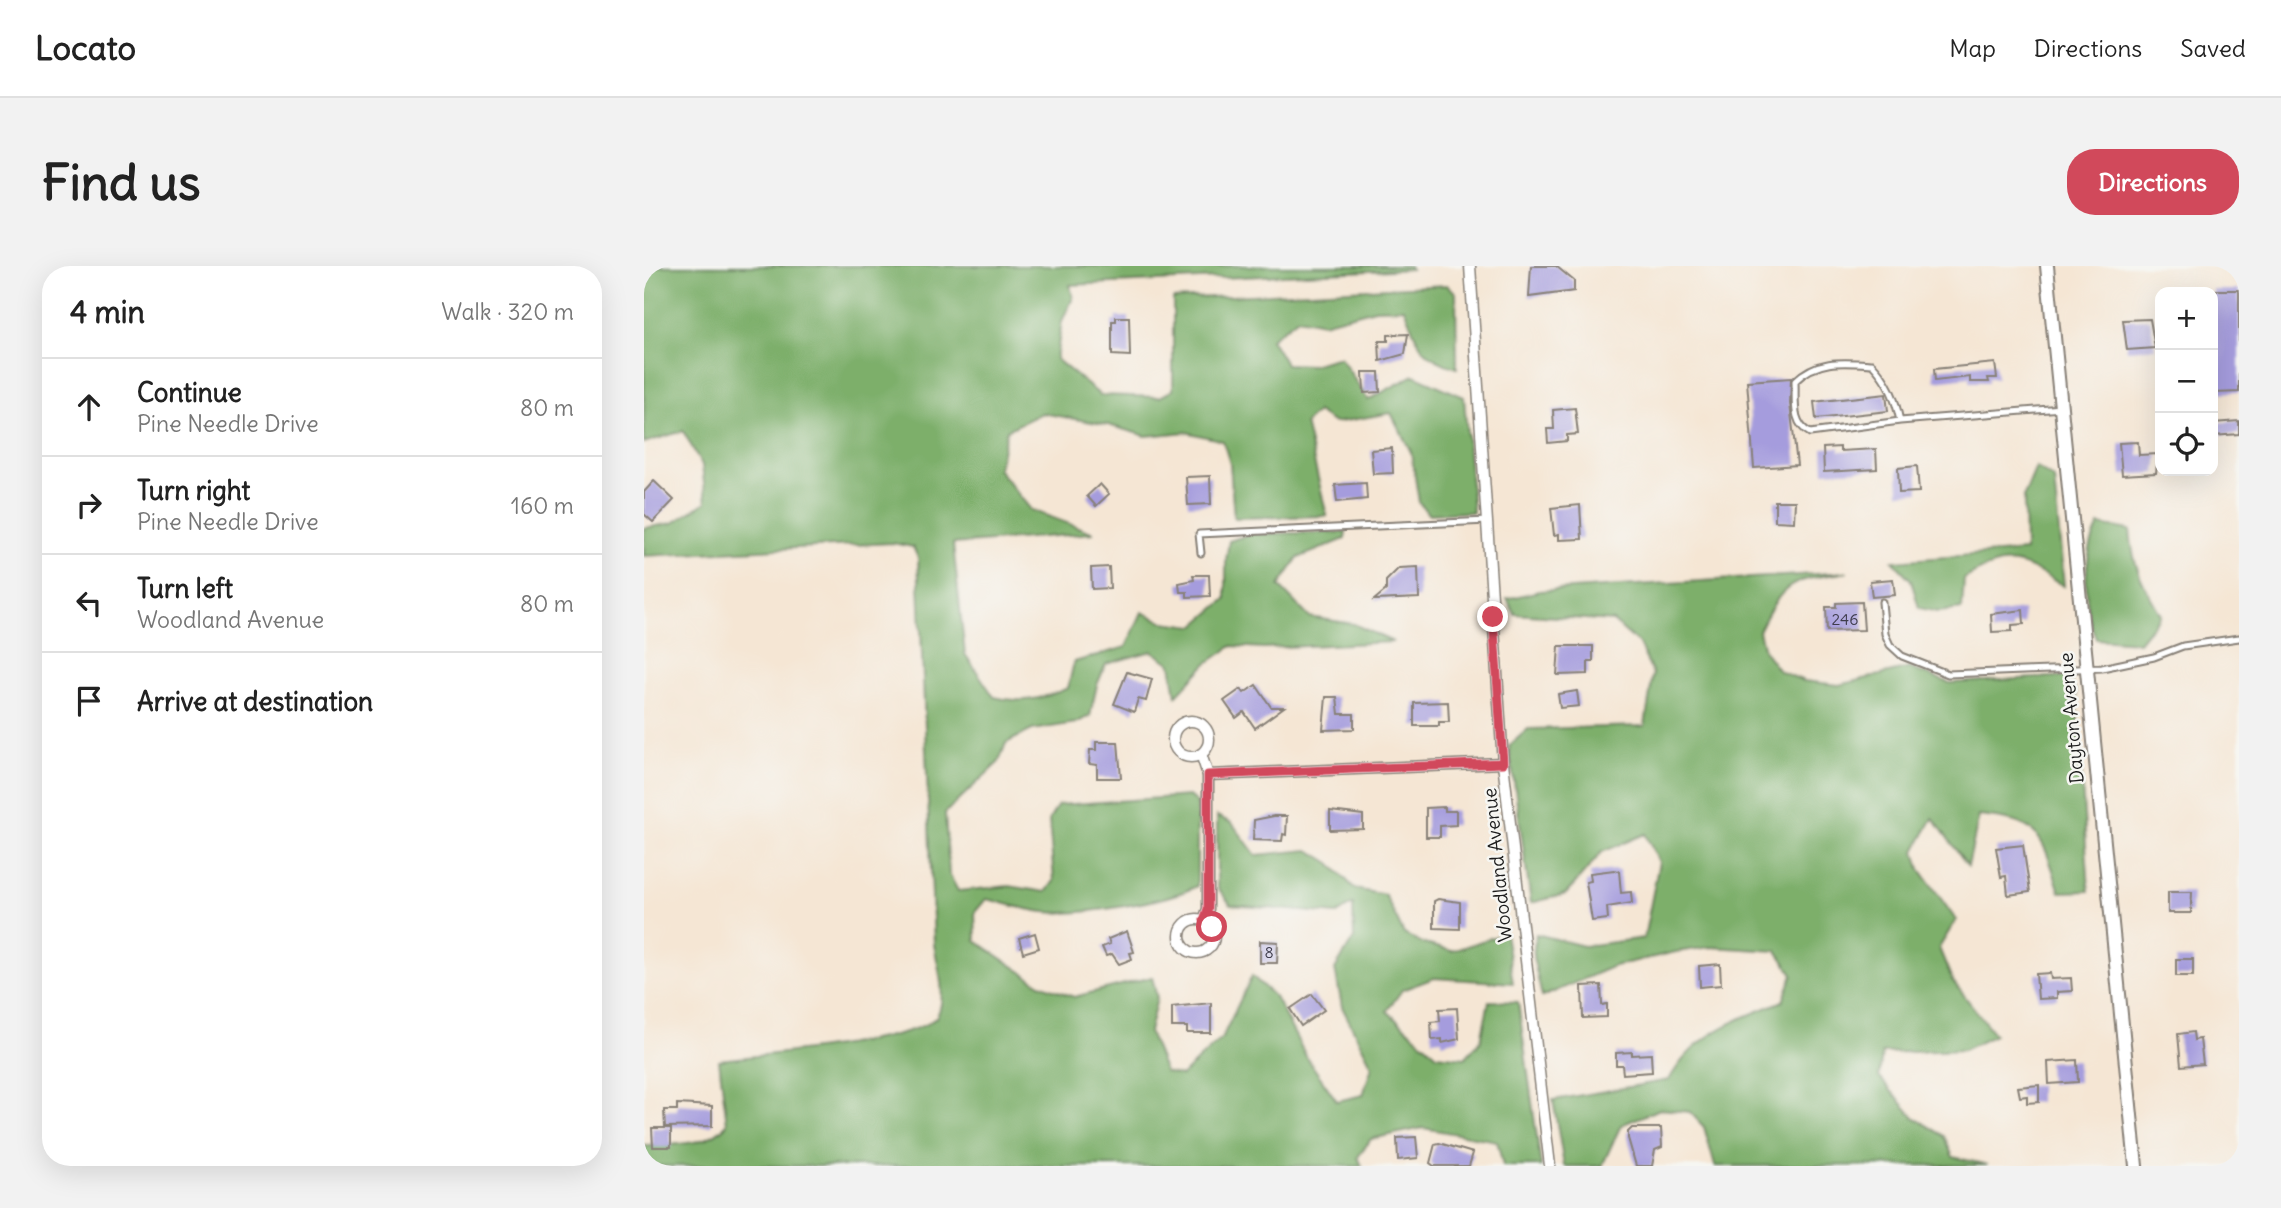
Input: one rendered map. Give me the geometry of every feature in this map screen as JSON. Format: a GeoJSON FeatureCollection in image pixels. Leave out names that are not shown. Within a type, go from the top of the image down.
{"type":"FeatureCollection","features":[{"type":"Feature","properties":{"kind":"street","name":"Woodland Avenue"},"geometry":{"type":"LineString","coordinates":[[1469,266],[1503,763],[1550,1166]]}},
{"type":"Feature","properties":{"kind":"street","name":"Dayton Avenue"},"geometry":{"type":"LineString","coordinates":[[2047,266],[2136,1166]]}},
{"type":"Feature","properties":{"kind":"street"},"geometry":{"type":"LineString","coordinates":[[1201,754],[1208,775],[1208,909],[1204,920]]}},
{"type":"Feature","properties":{"kind":"street"},"geometry":{"type":"LineString","coordinates":[[1208,775],[1503,763]]}},
{"type":"Feature","properties":{"kind":"lane"},"geometry":{"type":"LineString","coordinates":[[1900,421],[1895,397],[1884,377],[1872,364],[1835,361],[1816,366],[1795,381],[1796,419],[1802,429],[1810,433],[1900,421],[2062,408]]}},
{"type":"Feature","properties":{"kind":"lane"},"geometry":{"type":"LineString","coordinates":[[1200,553],[1199,534],[1211,532],[1488,521]]}},
{"type":"Feature","properties":{"kind":"lane"},"geometry":{"type":"LineString","coordinates":[[1882,602],[1885,634],[1890,645],[1902,656],[1931,668],[1964,674],[2086,666],[2102,668],[2183,646],[2239,638]]}},
{"type":"Feature","properties":{"kind":"green space"},"geometry":{"type":"Polygon","coordinates":[[[644,266],[1409,266],[1411,269],[1070,285],[1073,298],[1062,321],[1056,359],[1100,395],[1160,397],[1173,390],[1173,299],[1447,285],[1456,293],[1457,368],[1444,364],[1427,353],[1417,339],[1404,308],[1375,309],[1323,323],[1298,318],[1271,339],[1286,364],[1311,365],[1340,357],[1368,400],[1414,375],[1464,397],[1473,512],[1428,514],[1419,502],[1411,452],[1391,413],[1334,423],[1317,412],[1305,423],[1327,516],[1234,518],[1230,464],[1223,441],[1186,432],[1146,436],[1108,425],[1042,413],[1007,430],[998,469],[1031,510],[1094,533],[953,544],[965,654],[994,697],[1032,699],[1068,688],[1074,662],[1126,647],[1142,612],[1164,622],[1194,626],[1226,599],[1229,541],[1250,534],[1346,532],[1345,539],[1298,558],[1279,586],[1309,617],[1354,624],[1393,642],[1263,648],[1232,646],[1206,664],[1176,696],[1171,664],[1152,651],[1106,664],[1097,685],[1090,716],[1076,723],[1032,730],[1006,743],[999,762],[945,813],[949,874],[958,891],[1009,886],[1046,892],[1054,881],[1049,820],[1058,805],[1189,796],[1197,803],[1197,886],[1144,902],[1078,912],[1037,911],[986,899],[975,912],[976,941],[1040,984],[1074,997],[1152,977],[1157,998],[1149,1032],[1165,1072],[1181,1076],[1222,1038],[1252,976],[1275,997],[1307,1058],[1337,1101],[1363,1095],[1372,1066],[1342,1007],[1335,969],[1354,938],[1353,904],[1337,914],[1231,905],[1217,887],[1217,816],[1232,823],[1256,855],[1309,850],[1330,863],[1355,889],[1385,895],[1404,934],[1421,943],[1452,951],[1505,933],[1513,983],[1434,978],[1402,990],[1387,1011],[1437,1055],[1465,1058],[1481,1040],[1489,1001],[1518,1002],[1541,1166],[1503,1166],[1497,1141],[1423,1128],[1371,1139],[1358,1157],[1362,1166],[644,1166],[644,1146],[700,1141],[727,1124],[719,1060],[837,1046],[904,1032],[927,1024],[938,1014],[942,997],[934,944],[918,558],[913,547],[892,543],[644,556],[644,528],[673,523],[706,502],[702,465],[683,431],[644,443],[644,266]]]}},
{"type":"Feature","properties":{"kind":"green space"},"geometry":{"type":"Polygon","coordinates":[[[2036,467],[2054,479],[2064,586],[2025,566],[2005,563],[1980,570],[1964,579],[1962,609],[1938,612],[1919,608],[1911,580],[1893,561],[2025,551],[2024,496],[2036,467]]]}},
{"type":"Feature","properties":{"kind":"green space"},"geometry":{"type":"Polygon","coordinates":[[[2099,525],[2130,530],[2133,554],[2140,574],[2161,615],[2139,642],[2096,639],[2089,612],[2086,582],[2093,538],[2099,525]]]}},
{"type":"Feature","properties":{"kind":"green space"},"geometry":{"type":"Polygon","coordinates":[[[1848,572],[1793,585],[1776,601],[1759,631],[1764,651],[1779,671],[1804,681],[1839,685],[1909,668],[1950,683],[2068,676],[2076,692],[2089,891],[2060,892],[2043,844],[2028,828],[2016,822],[1979,816],[1968,866],[1933,818],[1915,851],[1920,869],[1956,920],[1939,948],[1952,980],[1995,1035],[1964,1050],[1882,1053],[1879,1077],[1914,1117],[1944,1136],[1953,1157],[1988,1165],[1715,1166],[1704,1127],[1690,1112],[1660,1109],[1621,1125],[1602,1166],[1564,1166],[1553,1100],[1669,1080],[1691,1050],[1704,1039],[1733,1022],[1783,1001],[1793,974],[1777,951],[1710,947],[1614,966],[1542,997],[1533,957],[1536,934],[1584,946],[1644,938],[1659,862],[1645,834],[1602,852],[1566,894],[1531,903],[1509,746],[1528,729],[1645,726],[1653,674],[1639,644],[1613,621],[1515,614],[1507,599],[1539,591],[1848,572]]]}},
{"type":"Feature","properties":{"kind":"building"},"geometry":{"type":"Polygon","coordinates":[[[1531,266],[1556,266],[1574,281],[1574,291],[1529,297],[1531,266]]]}},
{"type":"Feature","properties":{"kind":"building"},"geometry":{"type":"Polygon","coordinates":[[[2218,290],[2239,290],[2239,392],[2218,393],[2218,290]]]}},
{"type":"Feature","properties":{"kind":"building"},"geometry":{"type":"Polygon","coordinates":[[[1116,317],[1129,317],[1130,356],[1112,355],[1112,321],[1116,321],[1116,317]]]}},
{"type":"Feature","properties":{"kind":"building"},"geometry":{"type":"Polygon","coordinates":[[[2150,319],[2155,348],[2127,350],[2123,320],[2150,319]]]}},
{"type":"Feature","properties":{"kind":"building"},"geometry":{"type":"Polygon","coordinates":[[[1408,334],[1405,354],[1380,361],[1379,341],[1388,341],[1388,335],[1408,334]]]}},
{"type":"Feature","properties":{"kind":"building"},"geometry":{"type":"Polygon","coordinates":[[[1995,363],[1997,378],[1988,378],[1989,382],[1970,382],[1970,377],[1935,381],[1934,369],[1995,363]]]}},
{"type":"Feature","properties":{"kind":"building"},"geometry":{"type":"Polygon","coordinates":[[[1363,372],[1379,372],[1380,392],[1364,393],[1363,372]]]}},
{"type":"Feature","properties":{"kind":"building"},"geometry":{"type":"Polygon","coordinates":[[[1791,378],[1790,404],[1797,465],[1754,468],[1747,381],[1791,378]]]}},
{"type":"Feature","properties":{"kind":"building"},"geometry":{"type":"Polygon","coordinates":[[[1886,394],[1888,411],[1816,419],[1814,402],[1886,394]]]}},
{"type":"Feature","properties":{"kind":"building"},"geometry":{"type":"Polygon","coordinates":[[[1575,408],[1578,434],[1567,435],[1567,441],[1548,443],[1547,429],[1554,429],[1553,410],[1575,408]]]}},
{"type":"Feature","properties":{"kind":"building"},"geometry":{"type":"Polygon","coordinates":[[[2239,421],[2239,434],[2218,436],[2218,423],[2239,421]]]}},
{"type":"Feature","properties":{"kind":"building"},"geometry":{"type":"Polygon","coordinates":[[[2138,442],[2139,455],[2155,454],[2155,473],[2122,475],[2119,443],[2138,442]]]}},
{"type":"Feature","properties":{"kind":"building"},"geometry":{"type":"Polygon","coordinates":[[[1840,447],[1840,451],[1876,449],[1877,469],[1824,472],[1823,448],[1840,447]]]}},
{"type":"Feature","properties":{"kind":"building"},"geometry":{"type":"Polygon","coordinates":[[[1392,448],[1393,473],[1373,474],[1371,450],[1392,448]]]}},
{"type":"Feature","properties":{"kind":"building"},"geometry":{"type":"Polygon","coordinates":[[[1917,466],[1919,492],[1899,493],[1898,468],[1917,466]]]}},
{"type":"Feature","properties":{"kind":"building"},"geometry":{"type":"Polygon","coordinates":[[[1210,476],[1211,504],[1188,505],[1186,477],[1210,476]]]}},
{"type":"Feature","properties":{"kind":"building"},"geometry":{"type":"Polygon","coordinates":[[[654,481],[674,500],[653,522],[644,514],[644,492],[654,481]]]}},
{"type":"Feature","properties":{"kind":"building"},"geometry":{"type":"Polygon","coordinates":[[[1366,483],[1367,499],[1337,502],[1335,485],[1366,483]]]}},
{"type":"Feature","properties":{"kind":"building"},"geometry":{"type":"Polygon","coordinates":[[[1100,484],[1109,494],[1096,506],[1087,496],[1100,484]]]}},
{"type":"Feature","properties":{"kind":"building"},"geometry":{"type":"Polygon","coordinates":[[[1775,501],[1795,501],[1794,522],[1775,521],[1775,501]]]}},
{"type":"Feature","properties":{"kind":"building"},"geometry":{"type":"Polygon","coordinates":[[[1580,505],[1582,539],[1559,540],[1559,534],[1554,535],[1551,508],[1580,505]]]}},
{"type":"Feature","properties":{"kind":"building"},"geometry":{"type":"Polygon","coordinates":[[[1109,567],[1110,588],[1092,589],[1091,568],[1109,567]]]}},
{"type":"Feature","properties":{"kind":"building"},"geometry":{"type":"Polygon","coordinates":[[[1418,567],[1419,598],[1374,600],[1386,590],[1386,581],[1399,568],[1418,567]]]}},
{"type":"Feature","properties":{"kind":"building"},"geometry":{"type":"Polygon","coordinates":[[[1193,575],[1209,575],[1210,596],[1187,597],[1187,592],[1180,592],[1179,583],[1194,580],[1193,575]]]}},
{"type":"Feature","properties":{"kind":"building"},"geometry":{"type":"Polygon","coordinates":[[[1893,579],[1895,595],[1872,597],[1870,581],[1893,579]]]}},
{"type":"Feature","properties":{"kind":"building"},"geometry":{"type":"Polygon","coordinates":[[[1862,602],[1864,630],[1827,631],[1826,607],[1836,607],[1836,603],[1862,602]]]}},
{"type":"Feature","properties":{"kind":"building"},"geometry":{"type":"Polygon","coordinates":[[[2023,610],[2024,624],[2012,625],[2012,631],[1992,632],[1991,614],[2023,610]]]}},
{"type":"Feature","properties":{"kind":"building"},"geometry":{"type":"Polygon","coordinates":[[[1559,646],[1593,646],[1593,661],[1588,661],[1588,674],[1557,675],[1559,646]]]}},
{"type":"Feature","properties":{"kind":"building"},"geometry":{"type":"Polygon","coordinates":[[[1127,672],[1152,679],[1146,701],[1138,699],[1134,712],[1114,704],[1127,672]]]}},
{"type":"Feature","properties":{"kind":"building"},"geometry":{"type":"Polygon","coordinates":[[[1256,685],[1271,707],[1284,707],[1255,728],[1244,712],[1236,718],[1224,701],[1241,689],[1244,693],[1256,685]]]}},
{"type":"Feature","properties":{"kind":"building"},"geometry":{"type":"Polygon","coordinates":[[[1577,691],[1579,706],[1560,708],[1558,694],[1577,691]]]}},
{"type":"Feature","properties":{"kind":"building"},"geometry":{"type":"Polygon","coordinates":[[[1326,697],[1337,697],[1339,714],[1354,714],[1354,729],[1323,730],[1326,697]]]}},
{"type":"Feature","properties":{"kind":"building"},"geometry":{"type":"Polygon","coordinates":[[[1448,702],[1449,722],[1439,722],[1439,726],[1414,726],[1414,703],[1448,702]]]}},
{"type":"Feature","properties":{"kind":"building"},"geometry":{"type":"Polygon","coordinates":[[[1096,742],[1118,742],[1121,778],[1097,778],[1097,765],[1089,764],[1090,750],[1096,750],[1096,742]]]}},
{"type":"Feature","properties":{"kind":"building"},"geometry":{"type":"Polygon","coordinates":[[[1445,807],[1445,811],[1456,811],[1456,825],[1440,826],[1440,837],[1426,837],[1426,808],[1445,807]]]}},
{"type":"Feature","properties":{"kind":"building"},"geometry":{"type":"Polygon","coordinates":[[[1330,811],[1363,815],[1363,829],[1330,830],[1330,811]]]}},
{"type":"Feature","properties":{"kind":"building"},"geometry":{"type":"Polygon","coordinates":[[[1287,816],[1286,835],[1283,834],[1282,841],[1253,840],[1254,820],[1287,816]]]}},
{"type":"Feature","properties":{"kind":"building"},"geometry":{"type":"Polygon","coordinates":[[[2023,845],[2030,892],[2008,895],[2006,876],[2001,877],[1996,848],[2023,845]]]}},
{"type":"Feature","properties":{"kind":"building"},"geometry":{"type":"Polygon","coordinates":[[[1619,871],[1621,893],[1631,892],[1632,903],[1607,907],[1608,919],[1592,921],[1586,882],[1591,881],[1590,873],[1619,871]]]}},
{"type":"Feature","properties":{"kind":"building"},"geometry":{"type":"Polygon","coordinates":[[[2168,892],[2192,892],[2191,913],[2168,913],[2168,892]]]}},
{"type":"Feature","properties":{"kind":"building"},"geometry":{"type":"Polygon","coordinates":[[[1438,899],[1460,902],[1460,929],[1434,928],[1434,901],[1438,899]]]}},
{"type":"Feature","properties":{"kind":"building"},"geometry":{"type":"Polygon","coordinates":[[[1127,931],[1134,952],[1130,953],[1132,959],[1119,964],[1112,954],[1106,956],[1102,947],[1110,944],[1108,939],[1127,931]]]}},
{"type":"Feature","properties":{"kind":"building"},"geometry":{"type":"Polygon","coordinates":[[[1035,933],[1039,948],[1023,953],[1019,938],[1035,933]]]}},
{"type":"Feature","properties":{"kind":"building"},"geometry":{"type":"Polygon","coordinates":[[[1260,941],[1278,942],[1277,963],[1260,963],[1260,941]]]}},
{"type":"Feature","properties":{"kind":"building"},"geometry":{"type":"Polygon","coordinates":[[[2176,959],[2193,959],[2193,976],[2176,976],[2176,959]]]}},
{"type":"Feature","properties":{"kind":"building"},"geometry":{"type":"Polygon","coordinates":[[[1720,964],[1721,985],[1700,987],[1699,966],[1720,964]]]}},
{"type":"Feature","properties":{"kind":"building"},"geometry":{"type":"Polygon","coordinates":[[[2050,973],[2051,979],[2071,978],[2072,991],[2057,992],[2057,998],[2038,999],[2036,974],[2050,973]]]}},
{"type":"Feature","properties":{"kind":"building"},"geometry":{"type":"Polygon","coordinates":[[[1601,985],[1602,1005],[1607,1004],[1607,1017],[1583,1018],[1582,986],[1601,985]]]}},
{"type":"Feature","properties":{"kind":"building"},"geometry":{"type":"Polygon","coordinates":[[[1312,994],[1324,1010],[1301,1026],[1290,1009],[1312,994]]]}},
{"type":"Feature","properties":{"kind":"building"},"geometry":{"type":"Polygon","coordinates":[[[1211,1003],[1211,1033],[1187,1033],[1187,1027],[1172,1027],[1172,1007],[1211,1003]]]}},
{"type":"Feature","properties":{"kind":"building"},"geometry":{"type":"Polygon","coordinates":[[[1457,1008],[1459,1039],[1442,1043],[1442,1039],[1432,1040],[1431,1022],[1440,1021],[1439,1009],[1457,1008]]]}},
{"type":"Feature","properties":{"kind":"building"},"geometry":{"type":"Polygon","coordinates":[[[2193,1032],[2194,1040],[2200,1039],[2203,1064],[2181,1066],[2178,1034],[2193,1032]]]}},
{"type":"Feature","properties":{"kind":"building"},"geometry":{"type":"Polygon","coordinates":[[[1632,1052],[1632,1055],[1651,1054],[1652,1072],[1623,1074],[1622,1065],[1616,1065],[1616,1053],[1632,1052]]]}},
{"type":"Feature","properties":{"kind":"building"},"geometry":{"type":"Polygon","coordinates":[[[2077,1060],[2078,1082],[2049,1084],[2048,1062],[2077,1060]]]}},
{"type":"Feature","properties":{"kind":"building"},"geometry":{"type":"Polygon","coordinates":[[[2039,1085],[2039,1102],[2027,1103],[2027,1096],[2020,1097],[2018,1087],[2039,1085]]]}},
{"type":"Feature","properties":{"kind":"building"},"geometry":{"type":"Polygon","coordinates":[[[677,1104],[712,1106],[712,1126],[665,1127],[664,1110],[677,1110],[677,1104]]]}},
{"type":"Feature","properties":{"kind":"building"},"geometry":{"type":"Polygon","coordinates":[[[652,1128],[671,1128],[671,1147],[653,1147],[652,1128]]]}},
{"type":"Feature","properties":{"kind":"building"},"geometry":{"type":"Polygon","coordinates":[[[1632,1128],[1661,1128],[1662,1147],[1655,1150],[1652,1166],[1636,1166],[1628,1138],[1628,1132],[1632,1128]]]}},
{"type":"Feature","properties":{"kind":"building"},"geometry":{"type":"Polygon","coordinates":[[[1416,1137],[1418,1158],[1398,1160],[1397,1138],[1416,1137]]]}},
{"type":"Feature","properties":{"kind":"building"},"geometry":{"type":"Polygon","coordinates":[[[1435,1144],[1473,1153],[1469,1166],[1434,1166],[1430,1163],[1435,1144]]]}},
{"type":"Feature","properties":{"kind":"route"},"geometry":{"type":"LineString","coordinates":[[1212,927],[1204,920],[1208,909],[1208,775],[1503,763],[1493,617]]}}]}
